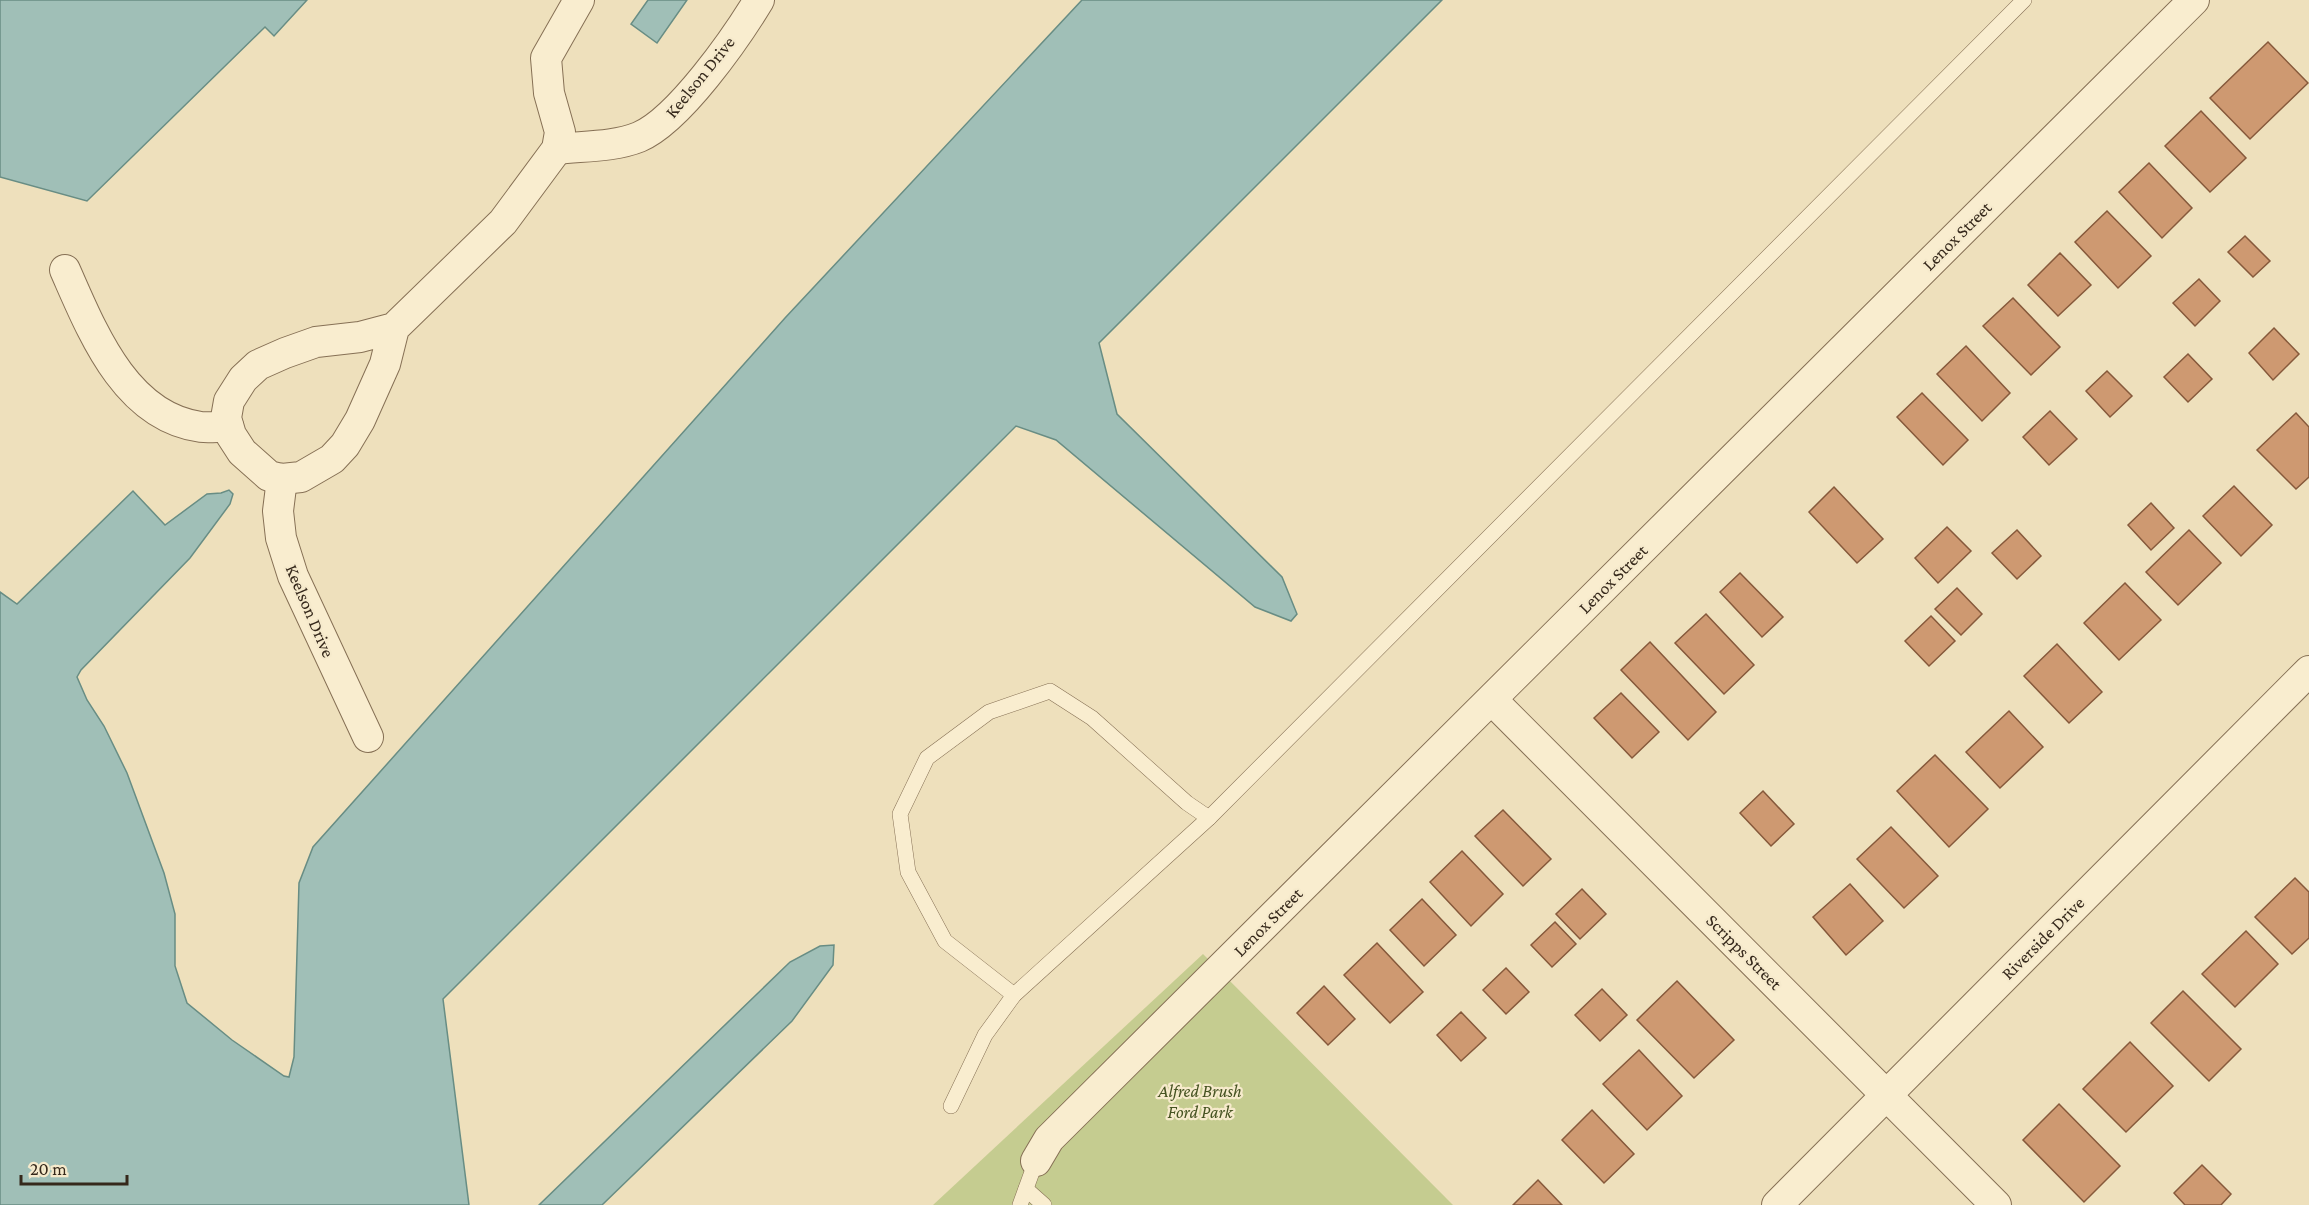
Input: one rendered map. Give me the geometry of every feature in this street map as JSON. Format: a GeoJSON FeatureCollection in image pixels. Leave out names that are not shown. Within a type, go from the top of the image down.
{"type":"FeatureCollection","features":[{"type":"Feature","properties":{"kind":"street"},"geometry":{"type":"LineString","coordinates":[[394,328],[385,364],[360,420],[345,445],[332,459],[301,477],[282,479],[269,476],[242,452],[228,426],[226,418],[229,401],[243,379],[258,365],[316,342],[360,337],[394,328],[503,222],[557,149],[560,132],[549,93],[546,58],[579,0]]}},
{"type":"Feature","properties":{"kind":"street","name":"Keelson Drive"},"geometry":{"type":"LineString","coordinates":[[557,149],[623,142],[659,127],[704,76],[759,0]]}},
{"type":"Feature","properties":{"kind":"street","name":"Lenox Street"},"geometry":{"type":"LineString","coordinates":[[1036,1161],[1049,1139],[2194,0]]}},
{"type":"Feature","properties":{"kind":"street"},"geometry":{"type":"LineString","coordinates":[[66,270],[84,315],[107,357],[129,387],[148,404],[189,425],[228,426]]}},
{"type":"Feature","properties":{"kind":"street","name":"Keelson Drive"},"geometry":{"type":"LineString","coordinates":[[282,479],[278,511],[281,538],[293,576],[368,737]]}},
{"type":"Feature","properties":{"kind":"street","name":"Riverside Drive"},"geometry":{"type":"LineString","coordinates":[[1778,1205],[2309,671]]}},
{"type":"Feature","properties":{"kind":"street","name":"Scripps Street"},"geometry":{"type":"LineString","coordinates":[[1492,700],[1996,1205]]}},
{"type":"Feature","properties":{"kind":"lane"},"geometry":{"type":"LineString","coordinates":[[951,1106],[985,1035],[1014,995],[1209,818],[2024,0]]}},
{"type":"Feature","properties":{"kind":"lane"},"geometry":{"type":"LineString","coordinates":[[1014,995],[945,941],[908,872],[900,814],[927,758],[989,712],[1050,691],[1092,718],[1187,803],[1209,818]]}},
{"type":"Feature","properties":{"kind":"lane"},"geometry":{"type":"LineString","coordinates":[[1020,1205],[1036,1161]]}},
{"type":"Feature","properties":{"kind":"lane"},"geometry":{"type":"LineString","coordinates":[[1026,1189],[1044,1205]]}},
{"type":"Feature","properties":{"kind":"green space","name":"Alfred Brush Ford Park"},"geometry":{"type":"Polygon","coordinates":[[[1203,954],[1453,1205],[933,1205],[1203,954]]]}},
{"type":"Feature","properties":{"kind":"water"},"geometry":{"type":"Polygon","coordinates":[[[0,0],[307,0],[274,36],[265,27],[87,201],[0,177],[0,0]]]}},
{"type":"Feature","properties":{"kind":"water"},"geometry":{"type":"Polygon","coordinates":[[[648,0],[687,0],[657,43],[631,24],[648,0]]]}},
{"type":"Feature","properties":{"kind":"water"},"geometry":{"type":"Polygon","coordinates":[[[1082,0],[1442,0],[1099,343],[1117,414],[1282,577],[1297,614],[1291,621],[1255,607],[1056,440],[1016,426],[443,999],[469,1205],[0,1205],[0,592],[17,604],[133,491],[165,525],[207,494],[229,490],[233,494],[230,504],[190,558],[81,670],[77,677],[127,773],[164,873],[175,914],[175,966],[187,1003],[232,1040],[284,1076],[289,1077],[294,1057],[299,883],[313,847],[785,318],[1082,0]]]}},
{"type":"Feature","properties":{"kind":"water"},"geometry":{"type":"Polygon","coordinates":[[[834,945],[833,965],[792,1021],[602,1205],[539,1205],[790,962],[820,946],[834,945]]]}},
{"type":"Feature","properties":{"kind":"building"},"geometry":{"type":"Polygon","coordinates":[[[2268,42],[2308,83],[2250,139],[2210,98],[2268,42]]]}},
{"type":"Feature","properties":{"kind":"building"},"geometry":{"type":"Polygon","coordinates":[[[2201,111],[2246,158],[2210,192],[2165,146],[2201,111]]]}},
{"type":"Feature","properties":{"kind":"building"},"geometry":{"type":"Polygon","coordinates":[[[2149,163],[2192,208],[2162,238],[2119,192],[2149,163]]]}},
{"type":"Feature","properties":{"kind":"building"},"geometry":{"type":"Polygon","coordinates":[[[2107,211],[2151,256],[2118,288],[2075,242],[2107,211]]]}},
{"type":"Feature","properties":{"kind":"building"},"geometry":{"type":"Polygon","coordinates":[[[2245,236],[2270,261],[2253,277],[2228,252],[2245,236]]]}},
{"type":"Feature","properties":{"kind":"building"},"geometry":{"type":"Polygon","coordinates":[[[2060,253],[2091,285],[2058,316],[2028,285],[2060,253]]]}},
{"type":"Feature","properties":{"kind":"building"},"geometry":{"type":"Polygon","coordinates":[[[2199,279],[2220,301],[2195,326],[2173,303],[2199,279]]]}},
{"type":"Feature","properties":{"kind":"building"},"geometry":{"type":"Polygon","coordinates":[[[2013,298],[2060,347],[2031,375],[1983,326],[2013,298]]]}},
{"type":"Feature","properties":{"kind":"building"},"geometry":{"type":"Polygon","coordinates":[[[2274,328],[2299,354],[2273,380],[2249,353],[2274,328]]]}},
{"type":"Feature","properties":{"kind":"building"},"geometry":{"type":"Polygon","coordinates":[[[1966,346],[2010,393],[1982,421],[1937,374],[1966,346]]]}},
{"type":"Feature","properties":{"kind":"building"},"geometry":{"type":"Polygon","coordinates":[[[2188,354],[2212,379],[2188,402],[2164,377],[2188,354]]]}},
{"type":"Feature","properties":{"kind":"building"},"geometry":{"type":"Polygon","coordinates":[[[2107,371],[2132,396],[2110,417],[2086,391],[2107,371]]]}},
{"type":"Feature","properties":{"kind":"building"},"geometry":{"type":"Polygon","coordinates":[[[1922,393],[1968,440],[1943,465],[1897,417],[1922,393]]]}},
{"type":"Feature","properties":{"kind":"building"},"geometry":{"type":"Polygon","coordinates":[[[2050,411],[2077,439],[2049,465],[2023,437],[2050,411]]]}},
{"type":"Feature","properties":{"kind":"building"},"geometry":{"type":"Polygon","coordinates":[[[2296,413],[2309,427],[2309,477],[2296,489],[2257,450],[2296,413]]]}},
{"type":"Feature","properties":{"kind":"building"},"geometry":{"type":"Polygon","coordinates":[[[2234,486],[2272,525],[2241,556],[2203,516],[2234,486]]]}},
{"type":"Feature","properties":{"kind":"building"},"geometry":{"type":"Polygon","coordinates":[[[1834,487],[1883,539],[1857,563],[1809,512],[1834,487]]]}},
{"type":"Feature","properties":{"kind":"building"},"geometry":{"type":"Polygon","coordinates":[[[2151,503],[2174,528],[2151,550],[2128,525],[2151,503]]]}},
{"type":"Feature","properties":{"kind":"building"},"geometry":{"type":"Polygon","coordinates":[[[1947,527],[1971,551],[1938,583],[1915,558],[1947,527]]]}},
{"type":"Feature","properties":{"kind":"building"},"geometry":{"type":"Polygon","coordinates":[[[2017,530],[2041,556],[2017,579],[1992,553],[2017,530]]]}},
{"type":"Feature","properties":{"kind":"building"},"geometry":{"type":"Polygon","coordinates":[[[2189,530],[2221,563],[2178,605],[2146,572],[2189,530]]]}},
{"type":"Feature","properties":{"kind":"building"},"geometry":{"type":"Polygon","coordinates":[[[1740,573],[1783,617],[1762,637],[1720,592],[1740,573]]]}},
{"type":"Feature","properties":{"kind":"building"},"geometry":{"type":"Polygon","coordinates":[[[2125,583],[2161,620],[2119,660],[2084,623],[2125,583]]]}},
{"type":"Feature","properties":{"kind":"building"},"geometry":{"type":"Polygon","coordinates":[[[1957,588],[1982,614],[1961,635],[1935,609],[1957,588]]]}},
{"type":"Feature","properties":{"kind":"building"},"geometry":{"type":"Polygon","coordinates":[[[1706,614],[1754,665],[1724,694],[1675,643],[1706,614]]]}},
{"type":"Feature","properties":{"kind":"building"},"geometry":{"type":"Polygon","coordinates":[[[1931,616],[1955,641],[1929,666],[1905,641],[1931,616]]]}},
{"type":"Feature","properties":{"kind":"building"},"geometry":{"type":"Polygon","coordinates":[[[1650,642],[1716,712],[1688,740],[1621,670],[1650,642]]]}},
{"type":"Feature","properties":{"kind":"building"},"geometry":{"type":"Polygon","coordinates":[[[2057,644],[2102,692],[2069,723],[2024,676],[2057,644]]]}},
{"type":"Feature","properties":{"kind":"building"},"geometry":{"type":"Polygon","coordinates":[[[1621,693],[1659,732],[1632,758],[1594,718],[1621,693]]]}},
{"type":"Feature","properties":{"kind":"building"},"geometry":{"type":"Polygon","coordinates":[[[2009,711],[2043,747],[2000,788],[1966,752],[2009,711]]]}},
{"type":"Feature","properties":{"kind":"building"},"geometry":{"type":"Polygon","coordinates":[[[1935,755],[1988,809],[1949,847],[1897,791],[1935,755]]]}},
{"type":"Feature","properties":{"kind":"building"},"geometry":{"type":"Polygon","coordinates":[[[1763,791],[1794,824],[1771,846],[1740,813],[1763,791]]]}},
{"type":"Feature","properties":{"kind":"building"},"geometry":{"type":"Polygon","coordinates":[[[1503,810],[1551,859],[1523,886],[1475,836],[1503,810]]]}},
{"type":"Feature","properties":{"kind":"building"},"geometry":{"type":"Polygon","coordinates":[[[1891,827],[1938,876],[1904,908],[1857,859],[1891,827]]]}},
{"type":"Feature","properties":{"kind":"building"},"geometry":{"type":"Polygon","coordinates":[[[1462,851],[1503,894],[1471,926],[1430,882],[1462,851]]]}},
{"type":"Feature","properties":{"kind":"building"},"geometry":{"type":"Polygon","coordinates":[[[2295,878],[2309,892],[2309,938],[2292,954],[2255,917],[2295,878]]]}},
{"type":"Feature","properties":{"kind":"building"},"geometry":{"type":"Polygon","coordinates":[[[1850,884],[1883,921],[1846,955],[1813,917],[1850,884]]]}},
{"type":"Feature","properties":{"kind":"building"},"geometry":{"type":"Polygon","coordinates":[[[1582,889],[1606,914],[1580,939],[1556,914],[1582,889]]]}},
{"type":"Feature","properties":{"kind":"building"},"geometry":{"type":"Polygon","coordinates":[[[1422,899],[1456,935],[1424,966],[1390,930],[1422,899]]]}},
{"type":"Feature","properties":{"kind":"building"},"geometry":{"type":"Polygon","coordinates":[[[1555,922],[1576,944],[1552,967],[1531,945],[1555,922]]]}},
{"type":"Feature","properties":{"kind":"building"},"geometry":{"type":"Polygon","coordinates":[[[2246,931],[2278,964],[2235,1007],[2202,974],[2246,931]]]}},
{"type":"Feature","properties":{"kind":"building"},"geometry":{"type":"Polygon","coordinates":[[[1377,943],[1423,992],[1390,1023],[1344,975],[1377,943]]]}},
{"type":"Feature","properties":{"kind":"building"},"geometry":{"type":"Polygon","coordinates":[[[1506,968],[1529,992],[1506,1014],[1483,990],[1506,968]]]}},
{"type":"Feature","properties":{"kind":"building"},"geometry":{"type":"Polygon","coordinates":[[[1677,981],[1734,1040],[1694,1078],[1637,1020],[1677,981]]]}},
{"type":"Feature","properties":{"kind":"building"},"geometry":{"type":"Polygon","coordinates":[[[1324,986],[1355,1019],[1328,1045],[1297,1013],[1324,986]]]}},
{"type":"Feature","properties":{"kind":"building"},"geometry":{"type":"Polygon","coordinates":[[[1602,989],[1627,1015],[1600,1041],[1575,1015],[1602,989]]]}},
{"type":"Feature","properties":{"kind":"building"},"geometry":{"type":"Polygon","coordinates":[[[2183,991],[2241,1049],[2209,1081],[2151,1023],[2183,991]]]}},
{"type":"Feature","properties":{"kind":"building"},"geometry":{"type":"Polygon","coordinates":[[[1461,1012],[1486,1038],[1461,1061],[1437,1035],[1461,1012]]]}},
{"type":"Feature","properties":{"kind":"building"},"geometry":{"type":"Polygon","coordinates":[[[2130,1042],[2173,1086],[2126,1132],[2083,1089],[2130,1042]]]}},
{"type":"Feature","properties":{"kind":"building"},"geometry":{"type":"Polygon","coordinates":[[[1639,1050],[1682,1096],[1647,1130],[1603,1084],[1639,1050]]]}},
{"type":"Feature","properties":{"kind":"building"},"geometry":{"type":"Polygon","coordinates":[[[2059,1104],[2120,1166],[2084,1202],[2023,1140],[2059,1104]]]}},
{"type":"Feature","properties":{"kind":"building"},"geometry":{"type":"Polygon","coordinates":[[[1592,1110],[1634,1154],[1604,1183],[1562,1140],[1592,1110]]]}},
{"type":"Feature","properties":{"kind":"building"},"geometry":{"type":"Polygon","coordinates":[[[2202,1165],[2231,1194],[2221,1205],[2185,1205],[2174,1193],[2202,1165]]]}},
{"type":"Feature","properties":{"kind":"building"},"geometry":{"type":"Polygon","coordinates":[[[1538,1180],[1562,1205],[1513,1205],[1538,1180]]]}}]}
